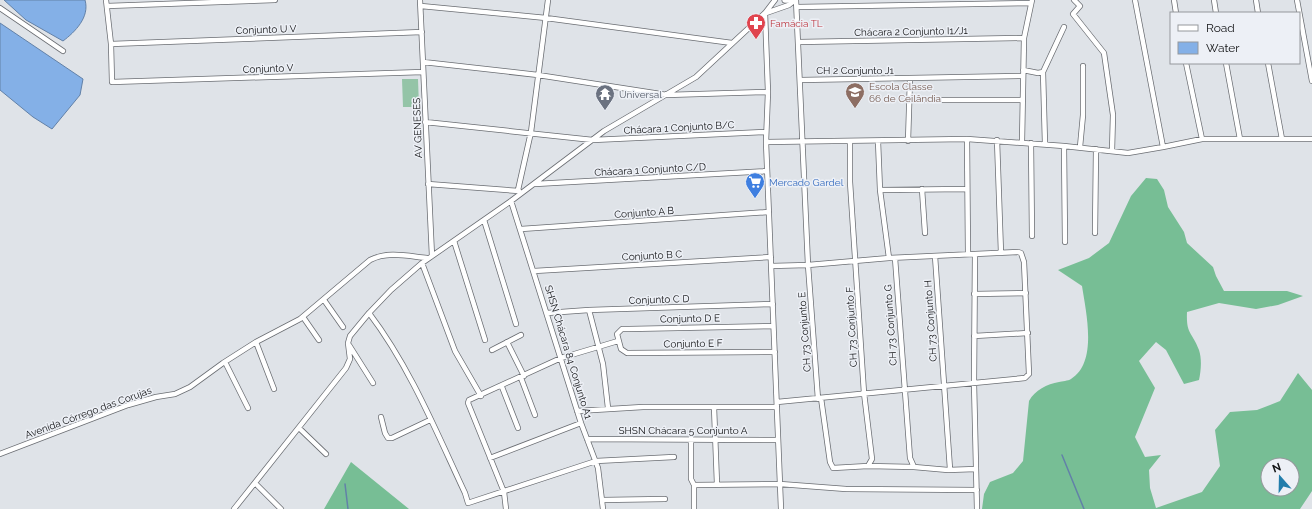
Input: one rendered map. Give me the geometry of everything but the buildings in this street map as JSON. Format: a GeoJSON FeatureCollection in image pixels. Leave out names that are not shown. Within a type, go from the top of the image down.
{"type":"FeatureCollection","features":[{"type":"Feature","properties":{"kind":"street"},"geometry":{"type":"LineString","coordinates":[[106,0],[111,44]]}},
{"type":"Feature","properties":{"kind":"street"},"geometry":{"type":"LineString","coordinates":[[107,6],[275,0]]}},
{"type":"Feature","properties":{"kind":"street","name":"AV GENESES"},"geometry":{"type":"LineString","coordinates":[[420,0],[428,184],[429,257]]}},
{"type":"Feature","properties":{"kind":"street"},"geometry":{"type":"LineString","coordinates":[[520,191],[531,132],[548,0]]}},
{"type":"Feature","properties":{"kind":"street"},"geometry":{"type":"LineString","coordinates":[[234,509],[346,368],[350,359],[348,343],[350,336],[369,313],[422,262],[511,201],[520,191],[534,184],[617,122],[667,95],[696,77],[765,13],[775,0]]}},
{"type":"Feature","properties":{"kind":"street"},"geometry":{"type":"LineString","coordinates":[[785,0],[795,0]]}},
{"type":"Feature","properties":{"kind":"street"},"geometry":{"type":"LineString","coordinates":[[765,13],[789,5],[795,0]]}},
{"type":"Feature","properties":{"kind":"street","name":"CH 73 Conjunto E"},"geometry":{"type":"LineString","coordinates":[[795,0],[797,7],[799,42],[808,265],[820,399],[832,466],[838,468],[868,466]]}},
{"type":"Feature","properties":{"kind":"street"},"geometry":{"type":"LineString","coordinates":[[1074,0],[1080,6],[1073,14],[1104,53],[1113,115],[1112,151]]}},
{"type":"Feature","properties":{"kind":"street"},"geometry":{"type":"LineString","coordinates":[[1135,0],[1163,147]]}},
{"type":"Feature","properties":{"kind":"street"},"geometry":{"type":"LineString","coordinates":[[1174,0],[1176,12]]}},
{"type":"Feature","properties":{"kind":"street"},"geometry":{"type":"LineString","coordinates":[[1214,0],[1216,12]]}},
{"type":"Feature","properties":{"kind":"street"},"geometry":{"type":"LineString","coordinates":[[1256,0],[1258,12]]}},
{"type":"Feature","properties":{"kind":"street"},"geometry":{"type":"LineString","coordinates":[[1297,0],[1299,12]]}},
{"type":"Feature","properties":{"kind":"street"},"geometry":{"type":"LineString","coordinates":[[797,7],[1031,2],[1024,38],[1022,76],[1022,142]]}},
{"type":"Feature","properties":{"kind":"street"},"geometry":{"type":"LineString","coordinates":[[421,6],[546,18],[732,43]]}},
{"type":"Feature","properties":{"kind":"street"},"geometry":{"type":"LineString","coordinates":[[0,8],[63,51]]}},
{"type":"Feature","properties":{"kind":"street"},"geometry":{"type":"LineString","coordinates":[[765,13],[768,92],[766,142],[781,509]]}},
{"type":"Feature","properties":{"kind":"street"},"geometry":{"type":"LineString","coordinates":[[1300,16],[1312,81]]}},
{"type":"Feature","properties":{"kind":"street"},"geometry":{"type":"LineString","coordinates":[[1045,144],[1044,72],[1064,27]]}},
{"type":"Feature","properties":{"kind":"street","name":"Conjunto U V"},"geometry":{"type":"LineString","coordinates":[[111,44],[422,32]]}},
{"type":"Feature","properties":{"kind":"street","name":"Chácara 2 Conjunto I1/J1"},"geometry":{"type":"LineString","coordinates":[[799,42],[1024,38]]}},
{"type":"Feature","properties":{"kind":"street","name":"Conjunto V"},"geometry":{"type":"LineString","coordinates":[[111,44],[112,82],[423,72]]}},
{"type":"Feature","properties":{"kind":"street"},"geometry":{"type":"LineString","coordinates":[[423,62],[538,75],[667,95],[768,92]]}},
{"type":"Feature","properties":{"kind":"street"},"geometry":{"type":"LineString","coordinates":[[1186,64],[1202,139]]}},
{"type":"Feature","properties":{"kind":"street"},"geometry":{"type":"LineString","coordinates":[[1226,64],[1240,139]]}},
{"type":"Feature","properties":{"kind":"street"},"geometry":{"type":"LineString","coordinates":[[1268,64],[1282,140]]}},
{"type":"Feature","properties":{"kind":"street"},"geometry":{"type":"LineString","coordinates":[[1080,147],[1083,126],[1083,66]]}},
{"type":"Feature","properties":{"kind":"street"},"geometry":{"type":"LineString","coordinates":[[1023,70],[1038,73],[1044,72]]}},
{"type":"Feature","properties":{"kind":"street","name":"CH 2 Conjunto J1"},"geometry":{"type":"LineString","coordinates":[[800,80],[1022,76]]}},
{"type":"Feature","properties":{"kind":"street"},"geometry":{"type":"LineString","coordinates":[[908,140],[910,79]]}},
{"type":"Feature","properties":{"kind":"street"},"geometry":{"type":"LineString","coordinates":[[909,100],[1022,100]]}},
{"type":"Feature","properties":{"kind":"street","name":"Chácara 1 Conjunto B/C"},"geometry":{"type":"LineString","coordinates":[[425,122],[531,132],[593,140],[766,132]]}},
{"type":"Feature","properties":{"kind":"street"},"geometry":{"type":"LineString","coordinates":[[766,142],[802,140],[878,141],[967,139],[1080,147],[1128,153],[1153,150],[1202,139],[1312,139]]}},
{"type":"Feature","properties":{"kind":"street"},"geometry":{"type":"LineString","coordinates":[[967,139],[966,189],[968,254]]}},
{"type":"Feature","properties":{"kind":"street"},"geometry":{"type":"LineString","coordinates":[[997,140],[1001,253]]}},
{"type":"Feature","properties":{"kind":"street","name":"CH 73 Conjunto F"},"geometry":{"type":"LineString","coordinates":[[850,141],[850,182],[864,393],[872,460],[868,466]]}},
{"type":"Feature","properties":{"kind":"street"},"geometry":{"type":"LineString","coordinates":[[878,141],[880,190],[889,258]]}},
{"type":"Feature","properties":{"kind":"street"},"geometry":{"type":"LineString","coordinates":[[1031,143],[1032,236]]}},
{"type":"Feature","properties":{"kind":"street"},"geometry":{"type":"LineString","coordinates":[[1064,146],[1065,242]]}},
{"type":"Feature","properties":{"kind":"street"},"geometry":{"type":"LineString","coordinates":[[1094,233],[1096,149]]}},
{"type":"Feature","properties":{"kind":"street","name":"Chácara 1 Conjunto C/D"},"geometry":{"type":"LineString","coordinates":[[534,184],[767,171]]}},
{"type":"Feature","properties":{"kind":"street"},"geometry":{"type":"LineString","coordinates":[[428,184],[520,191]]}},
{"type":"Feature","properties":{"kind":"street"},"geometry":{"type":"LineString","coordinates":[[922,189],[925,233]]}},
{"type":"Feature","properties":{"kind":"street"},"geometry":{"type":"LineString","coordinates":[[880,190],[966,189]]}},
{"type":"Feature","properties":{"kind":"street","name":"SHSN Chácara 84 Conjunto A1"},"geometry":{"type":"LineString","coordinates":[[511,201],[577,411],[596,461],[601,482],[603,509]]}},
{"type":"Feature","properties":{"kind":"street","name":"Conjunto A B"},"geometry":{"type":"LineString","coordinates":[[521,229],[769,212]]}},
{"type":"Feature","properties":{"kind":"street"},"geometry":{"type":"LineString","coordinates":[[484,220],[516,324]]}},
{"type":"Feature","properties":{"kind":"street"},"geometry":{"type":"LineString","coordinates":[[454,241],[485,340]]}},
{"type":"Feature","properties":{"kind":"street"},"geometry":{"type":"LineString","coordinates":[[577,411],[608,408],[714,407],[777,404],[864,393],[1025,378],[1030,374],[1024,262],[1020,253],[1018,252],[889,258],[808,265],[771,266]]}},
{"type":"Feature","properties":{"kind":"street","name":"Avenida Córrego das Corujas"},"geometry":{"type":"LineString","coordinates":[[0,454],[128,406],[156,397],[180,392],[256,342],[303,317],[370,260],[379,255],[392,254],[429,257]]}},
{"type":"Feature","properties":{"kind":"street"},"geometry":{"type":"LineString","coordinates":[[974,254],[974,383],[977,509]]}},
{"type":"Feature","properties":{"kind":"street","name":"CH 73 Conjunto H"},"geometry":{"type":"LineString","coordinates":[[935,256],[950,469]]}},
{"type":"Feature","properties":{"kind":"street","name":"Conjunto B C"},"geometry":{"type":"LineString","coordinates":[[534,271],[770,257]]}},
{"type":"Feature","properties":{"kind":"street","name":"CH 73 Conjunto G"},"geometry":{"type":"LineString","coordinates":[[895,258],[910,458],[914,467]]}},
{"type":"Feature","properties":{"kind":"street"},"geometry":{"type":"LineString","coordinates":[[422,262],[455,351],[481,396]]}},
{"type":"Feature","properties":{"kind":"street"},"geometry":{"type":"LineString","coordinates":[[974,294],[1026,293]]}},
{"type":"Feature","properties":{"kind":"street"},"geometry":{"type":"LineString","coordinates":[[324,300],[343,327]]}},
{"type":"Feature","properties":{"kind":"street","name":"Conjunto C D"},"geometry":{"type":"LineString","coordinates":[[547,313],[588,310],[772,304]]}},
{"type":"Feature","properties":{"kind":"street"},"geometry":{"type":"LineString","coordinates":[[588,310],[605,375],[608,408]]}},
{"type":"Feature","properties":{"kind":"street"},"geometry":{"type":"LineString","coordinates":[[369,313],[383,332],[403,365],[465,493],[468,503],[596,461],[674,457]]}},
{"type":"Feature","properties":{"kind":"street"},"geometry":{"type":"LineString","coordinates":[[303,317],[319,340]]}},
{"type":"Feature","properties":{"kind":"street","name":"Conjunto D E"},"geometry":{"type":"LineString","coordinates":[[618,341],[617,334],[622,329],[774,326]]}},
{"type":"Feature","properties":{"kind":"street"},"geometry":{"type":"LineString","coordinates":[[974,336],[1028,333]]}},
{"type":"Feature","properties":{"kind":"street"},"geometry":{"type":"LineString","coordinates":[[492,350],[521,335]]}},
{"type":"Feature","properties":{"kind":"street"},"geometry":{"type":"LineString","coordinates":[[506,509],[504,492],[468,403],[469,400],[502,387],[561,358],[618,341]]}},
{"type":"Feature","properties":{"kind":"street","name":"Conjunto E F"},"geometry":{"type":"LineString","coordinates":[[618,341],[621,349],[627,353],[775,352]]}},
{"type":"Feature","properties":{"kind":"street"},"geometry":{"type":"LineString","coordinates":[[256,342],[274,390]]}},
{"type":"Feature","properties":{"kind":"street"},"geometry":{"type":"LineString","coordinates":[[507,342],[523,377],[535,415]]}},
{"type":"Feature","properties":{"kind":"street"},"geometry":{"type":"LineString","coordinates":[[348,343],[373,383]]}},
{"type":"Feature","properties":{"kind":"street"},"geometry":{"type":"LineString","coordinates":[[225,362],[248,408]]}},
{"type":"Feature","properties":{"kind":"street"},"geometry":{"type":"LineString","coordinates":[[502,387],[518,428]]}},
{"type":"Feature","properties":{"kind":"street"},"geometry":{"type":"LineString","coordinates":[[714,407],[717,484]]}},
{"type":"Feature","properties":{"kind":"street"},"geometry":{"type":"LineString","coordinates":[[381,417],[385,433],[388,438],[392,438],[430,420]]}},
{"type":"Feature","properties":{"kind":"street"},"geometry":{"type":"LineString","coordinates":[[490,458],[581,423]]}},
{"type":"Feature","properties":{"kind":"street"},"geometry":{"type":"LineString","coordinates":[[299,428],[326,454]]}},
{"type":"Feature","properties":{"kind":"street","name":"SHSN Chácara 5 Conjunto A"},"geometry":{"type":"LineString","coordinates":[[587,439],[778,440]]}},
{"type":"Feature","properties":{"kind":"street"},"geometry":{"type":"LineString","coordinates":[[691,439],[691,479],[694,484],[694,509]]}},
{"type":"Feature","properties":{"kind":"street"},"geometry":{"type":"LineString","coordinates":[[868,466],[976,469]]}},
{"type":"Feature","properties":{"kind":"street"},"geometry":{"type":"LineString","coordinates":[[255,483],[281,509]]}},
{"type":"Feature","properties":{"kind":"street"},"geometry":{"type":"LineString","coordinates":[[694,484],[780,484],[846,488],[977,490]]}},
{"type":"Feature","properties":{"kind":"street"},"geometry":{"type":"LineString","coordinates":[[602,500],[665,499]]}},
{"type":"Feature","properties":{"kind":"green space"},"geometry":{"type":"Polygon","coordinates":[[[402,79],[418,79],[419,107],[403,107],[402,79]]]}},
{"type":"Feature","properties":{"kind":"green space"},"geometry":{"type":"Polygon","coordinates":[[[1146,178],[1157,179],[1164,190],[1168,207],[1184,232],[1187,243],[1213,267],[1224,291],[1287,291],[1303,296],[1278,305],[1256,309],[1219,303],[1187,312],[1187,325],[1201,357],[1199,380],[1184,384],[1166,350],[1156,342],[1139,361],[1155,388],[1135,437],[1145,457],[1161,455],[1149,470],[1150,488],[1156,508],[1202,492],[1220,466],[1215,430],[1230,412],[1257,410],[1280,401],[1298,373],[1312,390],[1312,491],[1300,509],[982,509],[984,494],[990,482],[1013,473],[1023,461],[1029,401],[1038,391],[1046,386],[1071,379],[1079,371],[1085,361],[1088,336],[1086,309],[1082,286],[1058,270],[1089,258],[1109,243],[1131,196],[1146,178]]]}},
{"type":"Feature","properties":{"kind":"green space"},"geometry":{"type":"Polygon","coordinates":[[[351,462],[409,509],[324,509],[351,462]]]}},
{"type":"Feature","properties":{"kind":"water"},"geometry":{"type":"Polygon","coordinates":[[[4,0],[85,0],[86,6],[83,18],[77,29],[63,41],[26,20],[4,0]]]}},
{"type":"Feature","properties":{"kind":"water"},"geometry":{"type":"Polygon","coordinates":[[[0,23],[83,79],[80,95],[52,129],[33,117],[0,90],[0,23]]]}},
{"type":"Feature","properties":{"kind":"waterway"},"geometry":{"type":"LineString","coordinates":[[1062,455],[1084,509]]}},
{"type":"Feature","properties":{"kind":"waterway"},"geometry":{"type":"LineString","coordinates":[[345,484],[348,509]]}},
{"type":"Feature","properties":{"kind":"place","name":"Famácia TL"},"geometry":{"type":"Point","coordinates":[756,40]}},
{"type":"Feature","properties":{"kind":"place","name":"Escola Classe 66 de Ceilândia"},"geometry":{"type":"Point","coordinates":[855,109]}},
{"type":"Feature","properties":{"kind":"place","name":"Universal"},"geometry":{"type":"Point","coordinates":[605,111]}},
{"type":"Feature","properties":{"kind":"place","name":"Mercado Gardel"},"geometry":{"type":"Point","coordinates":[755,199]}}]}
